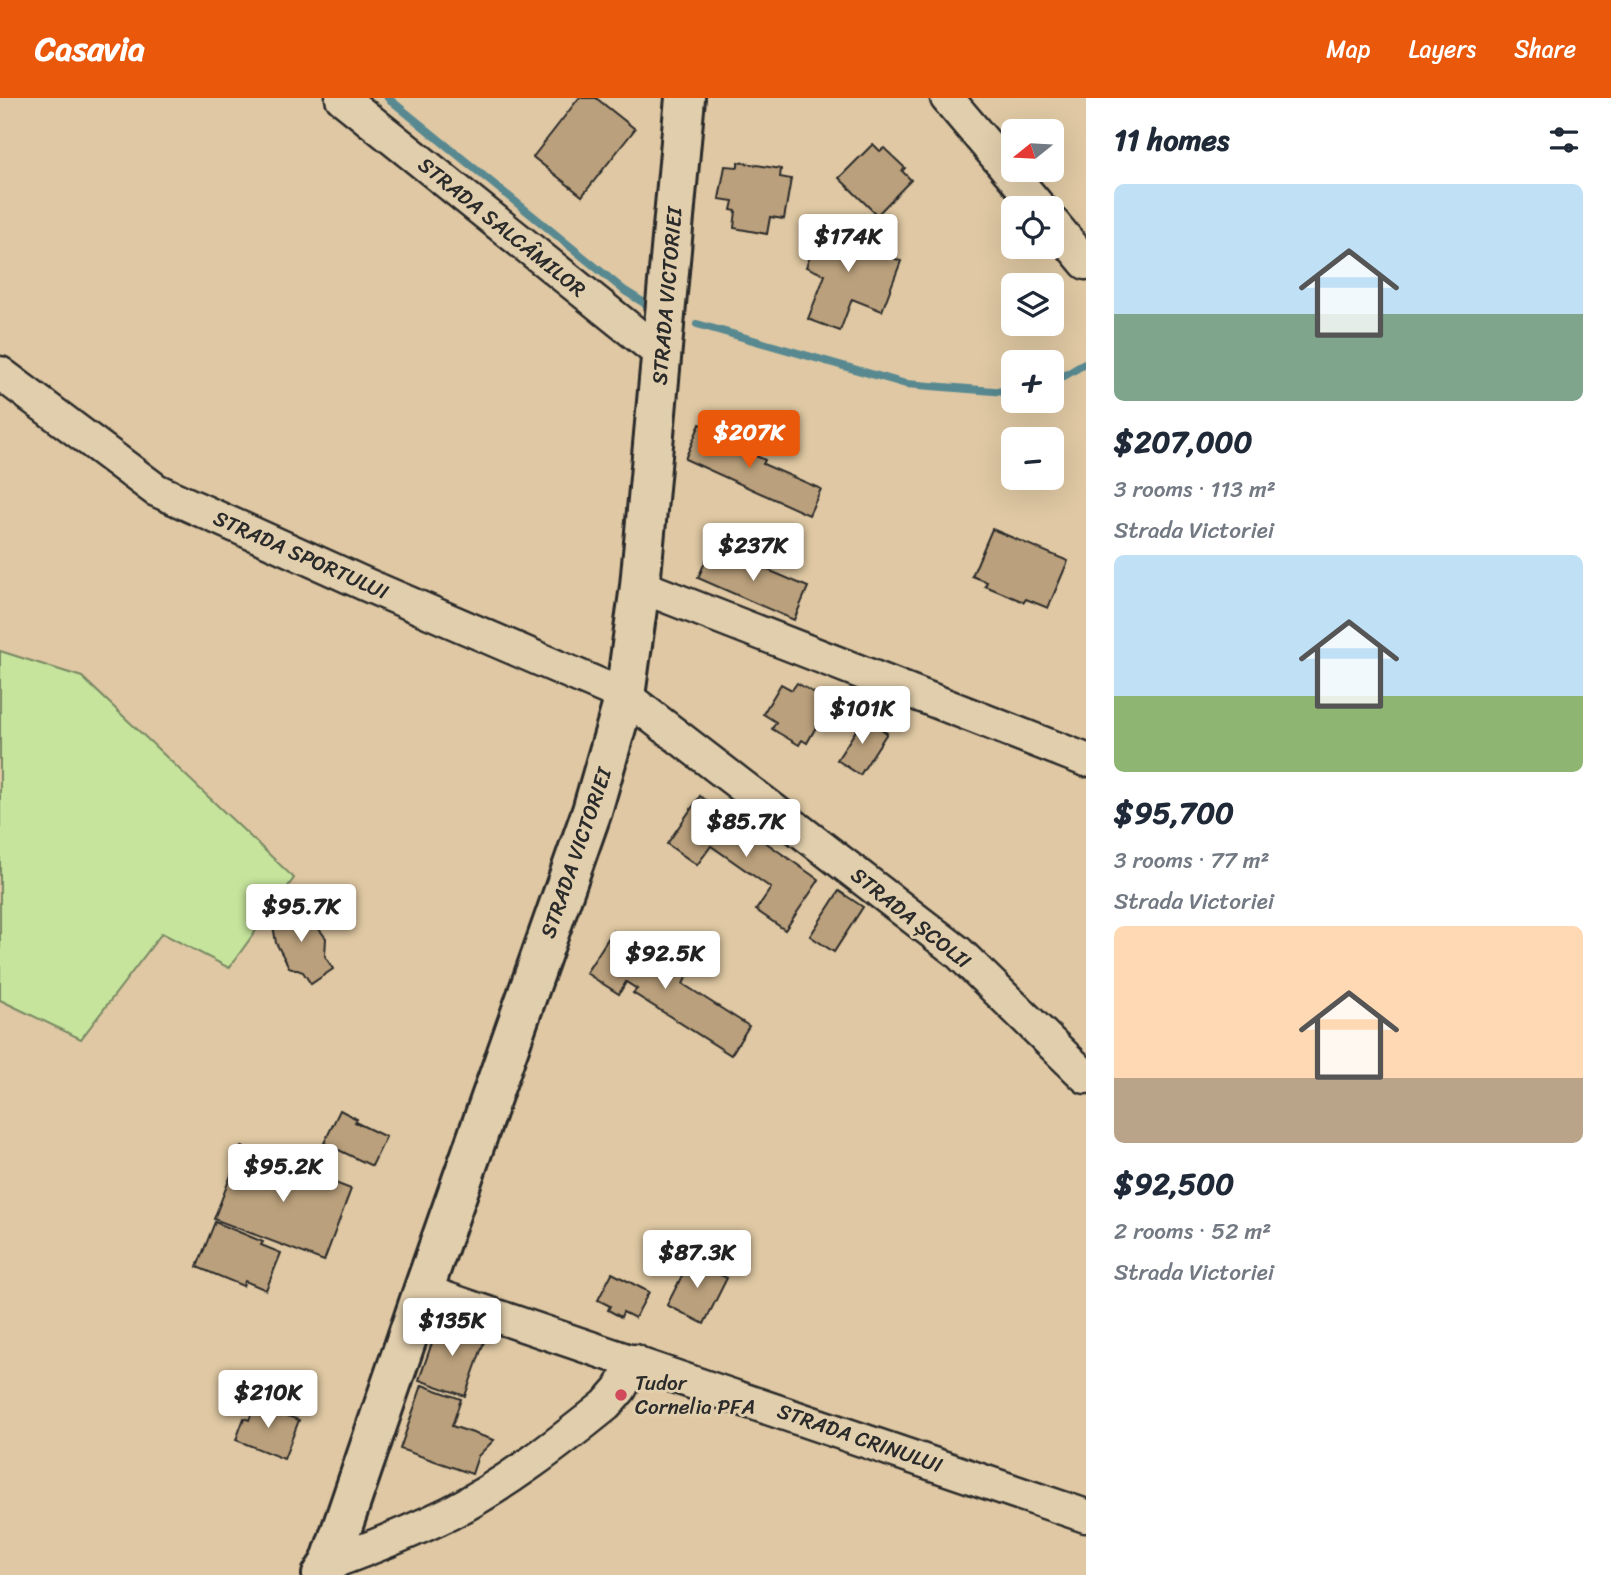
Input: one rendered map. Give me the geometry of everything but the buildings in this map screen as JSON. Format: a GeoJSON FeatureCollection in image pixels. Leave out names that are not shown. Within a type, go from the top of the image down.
{"type":"FeatureCollection","features":[{"type":"Feature","properties":{"kind":"street","name":"STRADA SALCÂMILOR"},"geometry":{"type":"LineString","coordinates":[[342,98],[662,355]]}},
{"type":"Feature","properties":{"kind":"street","name":"STRADA VICTORIEI"},"geometry":{"type":"LineString","coordinates":[[326,1569],[592,811],[625,696],[640,586],[685,98]]}},
{"type":"Feature","properties":{"kind":"street"},"geometry":{"type":"LineString","coordinates":[[947,98],[1030,196]]}},
{"type":"Feature","properties":{"kind":"street"},"geometry":{"type":"LineString","coordinates":[[1064,236],[1086,263]]}},
{"type":"Feature","properties":{"kind":"street","name":"STRADA SPORTULUI"},"geometry":{"type":"LineString","coordinates":[[0,373],[156,490],[367,585],[625,696]]}},
{"type":"Feature","properties":{"kind":"street"},"geometry":{"type":"LineString","coordinates":[[640,586],[1086,760]]}},
{"type":"Feature","properties":{"kind":"street","name":"STRADA ȘCOLII"},"geometry":{"type":"LineString","coordinates":[[625,696],[958,952],[1086,1077]]}},
{"type":"Feature","properties":{"kind":"street","name":"STRADA CRINULUI"},"geometry":{"type":"LineString","coordinates":[[423,1291],[1086,1516]]}},
{"type":"Feature","properties":{"kind":"street"},"geometry":{"type":"LineString","coordinates":[[326,1569],[452,1512],[492,1489],[606,1405],[620,1389],[635,1361]]}},
{"type":"Feature","properties":{"kind":"green space"},"geometry":{"type":"Polygon","coordinates":[[[0,651],[82,677],[294,878],[229,968],[162,933],[81,1039],[0,1000],[0,651]]]}},
{"type":"Feature","properties":{"kind":"waterway"},"geometry":{"type":"LineString","coordinates":[[388,98],[625,291],[649,306]]}},
{"type":"Feature","properties":{"kind":"waterway"},"geometry":{"type":"LineString","coordinates":[[697,324],[906,384],[1001,392]]}},
{"type":"Feature","properties":{"kind":"waterway"},"geometry":{"type":"LineString","coordinates":[[1064,376],[1086,363]]}},
{"type":"Feature","properties":{"kind":"place","name":"Tudor Cornelia PFA"},"geometry":{"type":"Point","coordinates":[621,1395]}}]}
